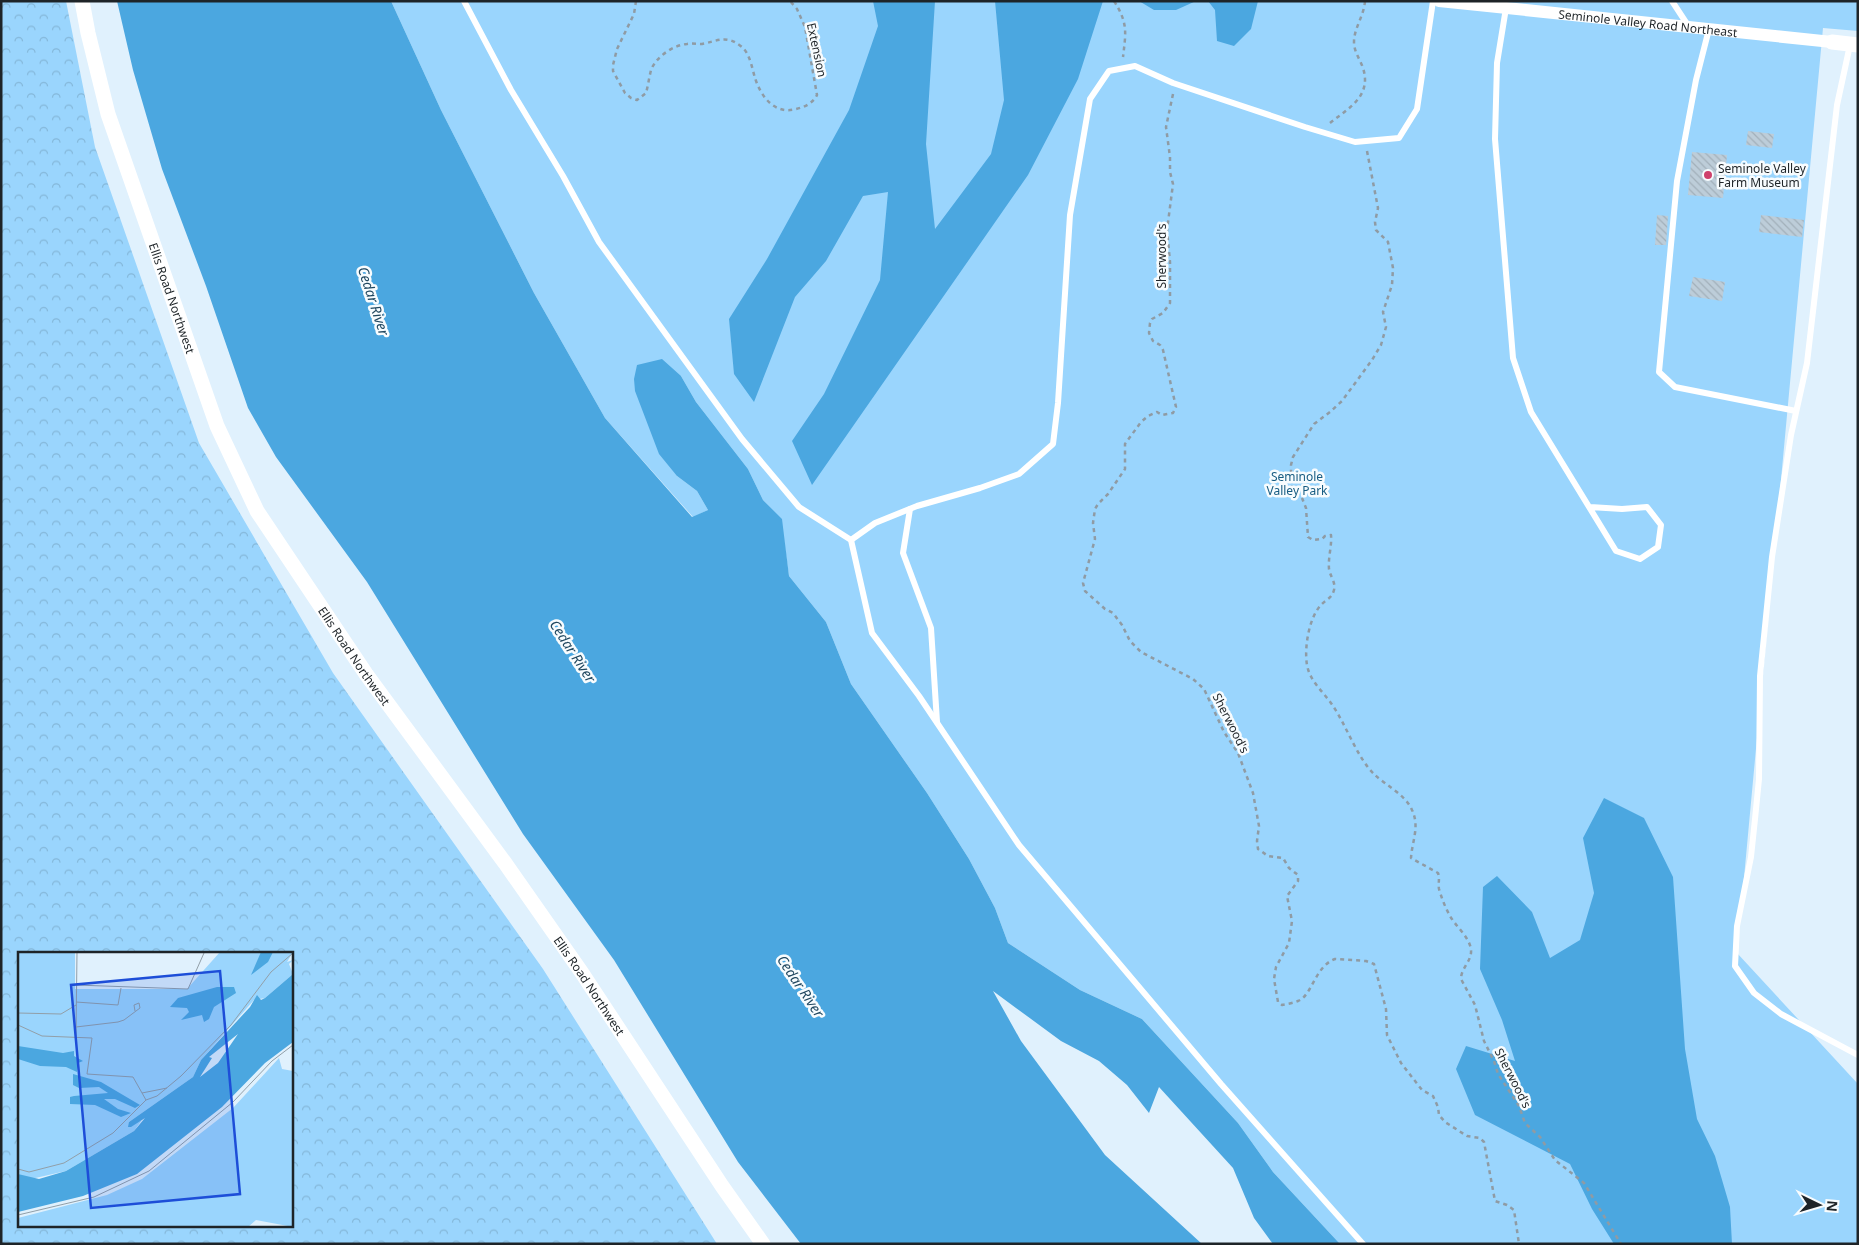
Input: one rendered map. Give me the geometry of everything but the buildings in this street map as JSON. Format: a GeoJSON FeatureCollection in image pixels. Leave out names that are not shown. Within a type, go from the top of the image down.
{"type":"FeatureCollection","features":[{"type":"Feature","properties":{"kind":"street","name":"Ellis Road Northwest"},"geometry":{"type":"LineString","coordinates":[[82,1],[108,114],[217,426],[256,511],[366,674],[499,854],[571,957],[722,1186],[763,1244]]}},
{"type":"Feature","properties":{"kind":"street","name":"Seminole Valley Road Northeast"},"geometry":{"type":"LineString","coordinates":[[1439,1],[1854,44]]}},
{"type":"Feature","properties":{"kind":"lane"},"geometry":{"type":"LineString","coordinates":[[464,1],[511,90],[563,176],[599,242],[742,439],[799,507],[851,540],[872,633],[919,696],[1019,845],[1214,1076],[1363,1244]]}},
{"type":"Feature","properties":{"kind":"lane"},"geometry":{"type":"LineString","coordinates":[[851,540],[875,523],[910,509],[1019,474],[1053,444],[1058,403],[1070,216],[1090,99],[1109,71],[1135,66],[1173,82],[1355,142],[1399,138],[1417,109],[1433,1]]}},
{"type":"Feature","properties":{"kind":"lane"},"geometry":{"type":"LineString","coordinates":[[1672,1],[1690,27]]}},
{"type":"Feature","properties":{"kind":"lane"},"geometry":{"type":"LineString","coordinates":[[1506,8],[1497,63],[1495,139],[1513,358],[1531,412],[1616,551],[1640,559],[1658,547],[1661,525],[1647,507],[1622,509],[1590,507]]}},
{"type":"Feature","properties":{"kind":"lane"},"geometry":{"type":"LineString","coordinates":[[1709,29],[1696,80],[1677,181],[1659,372],[1675,387],[1796,411]]}},
{"type":"Feature","properties":{"kind":"lane"},"geometry":{"type":"LineString","coordinates":[[1854,44],[1837,104],[1807,363],[1791,435],[1771,567],[1760,676],[1759,779],[1756,818],[1751,857],[1737,926],[1735,966],[1754,993],[1781,1014],[1858,1055]]}},
{"type":"Feature","properties":{"kind":"lane"},"geometry":{"type":"LineString","coordinates":[[910,509],[903,553],[930,628],[938,724]]}},
{"type":"Feature","properties":{"kind":"path","name":"Extension"},"geometry":{"type":"LineString","coordinates":[[636,1],[634,14],[617,49],[613,65],[613,71],[624,93],[637,100],[646,93],[652,70],[660,58],[668,51],[681,45],[704,44],[723,39],[742,47],[747,52],[757,84],[771,106],[787,111],[814,101],[817,95],[805,27],[797,9],[790,1]]}},
{"type":"Feature","properties":{"kind":"path"},"geometry":{"type":"LineString","coordinates":[[1114,1],[1122,13],[1126,27],[1122,68]]}},
{"type":"Feature","properties":{"kind":"path"},"geometry":{"type":"LineString","coordinates":[[1319,131],[1355,103],[1364,91],[1363,68],[1356,53],[1354,43],[1365,1]]}},
{"type":"Feature","properties":{"kind":"path","name":"Sherwood's"},"geometry":{"type":"LineString","coordinates":[[1173,82],[1172,104],[1167,116],[1166,128],[1173,184],[1168,230],[1170,303],[1163,314],[1152,319],[1149,333],[1153,341],[1160,345],[1163,350],[1176,406],[1173,413],[1168,415],[1157,412],[1148,416],[1141,422],[1125,444],[1125,469],[1096,509],[1094,523],[1095,539],[1083,583],[1085,591],[1105,609],[1113,613],[1140,652],[1193,679],[1204,689],[1224,732],[1238,753],[1253,793],[1259,826],[1258,849],[1268,856],[1283,858],[1289,868],[1298,874],[1298,881],[1287,896],[1292,921],[1289,943],[1276,967],[1274,979],[1278,1002],[1282,1005],[1298,1002],[1303,998],[1315,977],[1335,959],[1366,961],[1374,964],[1386,1009],[1387,1035],[1397,1056],[1422,1090],[1433,1096],[1444,1122],[1467,1136],[1480,1138],[1484,1142],[1495,1201],[1514,1210],[1519,1244]]}},
{"type":"Feature","properties":{"kind":"path","name":"Sherwood's"},"geometry":{"type":"LineString","coordinates":[[1366,141],[1378,203],[1375,222],[1376,230],[1388,242],[1393,268],[1392,285],[1383,312],[1386,327],[1381,345],[1342,401],[1314,424],[1291,465],[1292,487],[1302,498],[1306,508],[1308,537],[1314,540],[1322,540],[1325,536],[1331,535],[1332,540],[1329,568],[1333,578],[1334,591],[1331,597],[1321,604],[1312,622],[1306,644],[1307,665],[1315,685],[1333,706],[1372,773],[1400,796],[1413,811],[1416,824],[1411,858],[1438,874],[1439,889],[1449,914],[1469,944],[1470,956],[1461,974],[1461,979],[1475,1005],[1484,1041],[1501,1080],[1516,1100],[1526,1122],[1540,1137],[1555,1160],[1584,1183],[1621,1244]]}},
{"type":"Feature","properties":{"kind":"green space"},"geometry":{"type":"Polygon","coordinates":[[[1,1],[66,1],[95,147],[199,443],[333,673],[543,969],[717,1244],[1,1244],[1,1]]]}},
{"type":"Feature","properties":{"kind":"green space","name":"Seminole Valley Park"},"geometry":{"type":"Polygon","coordinates":[[[391,1],[1858,1],[1858,31],[1823,28],[1737,953],[1858,1084],[1858,1244],[1340,1244],[1273,1172],[1238,1123],[1142,1019],[1080,990],[1008,943],[995,908],[969,859],[927,793],[851,684],[826,622],[789,576],[781,519],[763,500],[748,469],[696,402],[681,376],[677,476],[697,491],[708,510],[693,517],[605,418],[534,293],[441,110],[391,1]]]}},
{"type":"Feature","properties":{"kind":"water","name":"Cedar River"},"geometry":{"type":"Polygon","coordinates":[[[117,1],[391,1],[441,110],[534,293],[605,418],[692,517],[708,510],[697,491],[677,476],[659,454],[635,391],[634,379],[637,365],[662,359],[681,376],[696,402],[748,469],[763,500],[782,519],[789,576],[826,622],[851,684],[927,793],[969,859],[995,908],[1008,943],[1080,990],[1142,1019],[1238,1123],[1273,1172],[1340,1244],[1273,1244],[1254,1218],[1233,1168],[1159,1087],[1149,1113],[1127,1085],[1099,1061],[1061,1041],[993,991],[1021,1041],[1105,1155],[1202,1244],[801,1244],[738,1162],[614,960],[523,834],[367,582],[276,457],[248,408],[206,286],[162,169],[133,70],[117,1]]]}},
{"type":"Feature","properties":{"kind":"water"},"geometry":{"type":"Polygon","coordinates":[[[873,1],[935,1],[926,144],[935,229],[991,154],[1004,100],[995,1],[1103,1],[1078,79],[1028,175],[812,485],[792,441],[824,394],[880,280],[888,192],[863,196],[826,261],[795,297],[754,402],[734,374],[729,319],[767,259],[849,110],[878,26],[873,1]]]}},
{"type":"Feature","properties":{"kind":"water"},"geometry":{"type":"Polygon","coordinates":[[[1139,1],[1196,1],[1176,10],[1154,10],[1139,1]]]}},
{"type":"Feature","properties":{"kind":"water"},"geometry":{"type":"Polygon","coordinates":[[[1208,1],[1258,1],[1251,29],[1234,46],[1217,41],[1215,10],[1208,1]]]}},
{"type":"Feature","properties":{"kind":"water"},"geometry":{"type":"Polygon","coordinates":[[[1604,798],[1644,818],[1673,877],[1685,1049],[1697,1119],[1715,1156],[1730,1207],[1732,1244],[1614,1244],[1592,1209],[1570,1164],[1475,1115],[1456,1069],[1466,1046],[1515,1061],[1502,1020],[1480,969],[1483,887],[1497,876],[1532,912],[1550,958],[1580,940],[1594,893],[1583,838],[1604,798]]]}},
{"type":"Feature","properties":{"kind":"place","name":"Seminole Valley Farm Museum"},"geometry":{"type":"Point","coordinates":[1708,175]}}]}
